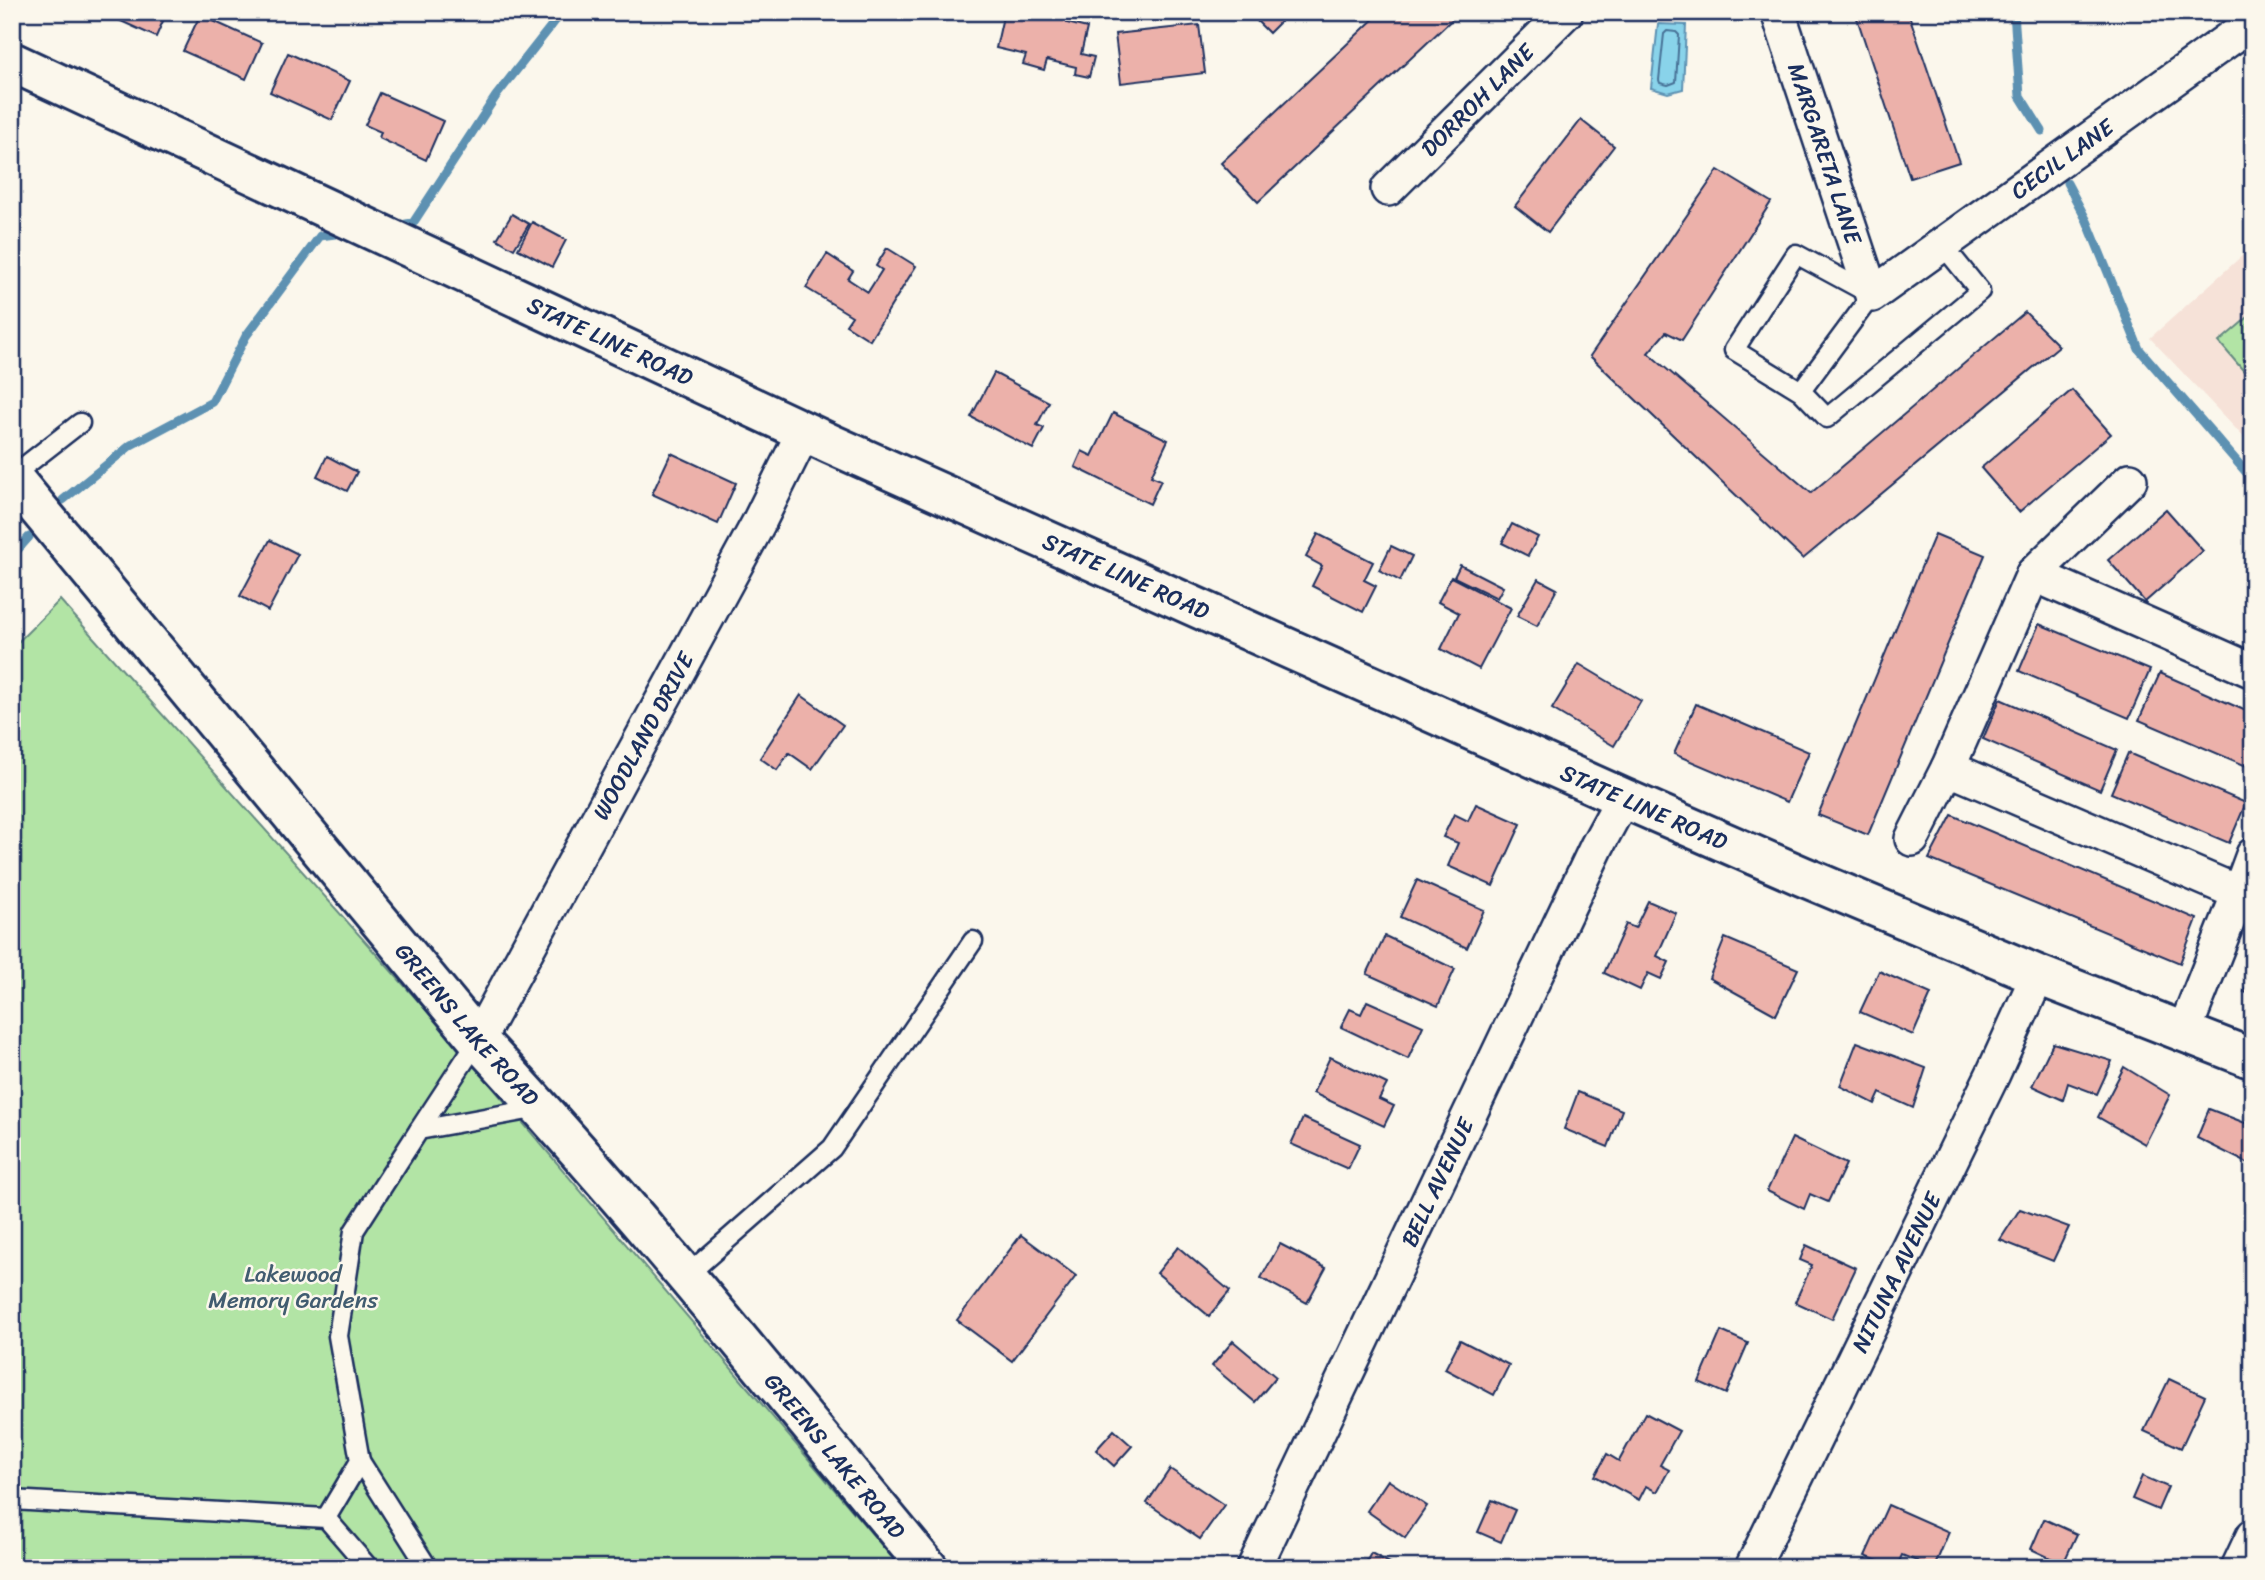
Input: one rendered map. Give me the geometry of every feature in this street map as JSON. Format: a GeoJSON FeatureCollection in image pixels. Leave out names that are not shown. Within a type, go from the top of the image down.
{"type":"FeatureCollection","features":[{"type":"Feature","properties":{"kind":"street","name":"DORROH LANE"},"geometry":{"type":"LineString","coordinates":[[1388,189],[1566,12]]}},
{"type":"Feature","properties":{"kind":"street","name":"MARGARETA LANE"},"geometry":{"type":"LineString","coordinates":[[1777,12],[1872,295]]}},
{"type":"Feature","properties":{"kind":"street","name":"CECIL LANE"},"geometry":{"type":"LineString","coordinates":[[1872,295],[2253,22]]}},
{"type":"Feature","properties":{"kind":"street","name":"STATE LINE ROAD"},"geometry":{"type":"LineString","coordinates":[[12,62],[804,431],[1623,798],[2038,975],[2253,1059]]}},
{"type":"Feature","properties":{"kind":"street","name":"WOODLAND DRIVE"},"geometry":{"type":"LineString","coordinates":[[478,1040],[758,524],[804,431]]}},
{"type":"Feature","properties":{"kind":"street","name":"GREENS LAKE ROAD"},"geometry":{"type":"LineString","coordinates":[[12,476],[478,1040],[541,1108],[686,1276],[928,1568]]}},
{"type":"Feature","properties":{"kind":"street"},"geometry":{"type":"LineString","coordinates":[[1912,839],[1948,768],[2033,574],[2130,480]]}},
{"type":"Feature","properties":{"kind":"street"},"geometry":{"type":"LineString","coordinates":[[2033,574],[2253,671]]}},
{"type":"Feature","properties":{"kind":"street"},"geometry":{"type":"LineString","coordinates":[[1948,768],[2239,893]]}},
{"type":"Feature","properties":{"kind":"street","name":"BELL AVENUE"},"geometry":{"type":"LineString","coordinates":[[1254,1568],[1597,846],[1623,798]]}},
{"type":"Feature","properties":{"kind":"street"},"geometry":{"type":"LineString","coordinates":[[2184,1032],[2253,855]]}},
{"type":"Feature","properties":{"kind":"street","name":"NITUNA AVENUE"},"geometry":{"type":"LineString","coordinates":[[1752,1568],[1993,1074],[2038,975]]}},
{"type":"Feature","properties":{"kind":"street"},"geometry":{"type":"LineString","coordinates":[[2238,1568],[2253,1536]]}},
{"type":"Feature","properties":{"kind":"lane"},"geometry":{"type":"LineString","coordinates":[[1801,391],[1872,295],[1796,254],[1734,350],[1801,391],[1827,418],[1980,291],[1942,244]]}},
{"type":"Feature","properties":{"kind":"lane"},"geometry":{"type":"LineString","coordinates":[[12,476],[80,423]]}},
{"type":"Feature","properties":{"kind":"lane"},"geometry":{"type":"LineString","coordinates":[[686,1276],[832,1148],[973,941]]}},
{"type":"Feature","properties":{"kind":"lane"},"geometry":{"type":"LineString","coordinates":[[428,1568],[360,1461],[338,1336],[354,1231],[478,1040]]}},
{"type":"Feature","properties":{"kind":"lane"},"geometry":{"type":"LineString","coordinates":[[419,1130],[541,1108]]}},
{"type":"Feature","properties":{"kind":"lane"},"geometry":{"type":"LineString","coordinates":[[326,1518],[360,1461]]}},
{"type":"Feature","properties":{"kind":"lane"},"geometry":{"type":"LineString","coordinates":[[12,1500],[326,1518],[369,1568]]}},
{"type":"Feature","properties":{"kind":"shaded area"},"geometry":{"type":"Polygon","coordinates":[[[2253,246],[2253,447],[2150,338],[2253,246]]]}},
{"type":"Feature","properties":{"kind":"green space"},"geometry":{"type":"Polygon","coordinates":[[[2253,313],[2253,382],[2219,342],[2253,313]]]}},
{"type":"Feature","properties":{"kind":"green space","name":"Lakewood Memory Gardens"},"geometry":{"type":"Polygon","coordinates":[[[60,600],[444,1030],[901,1568],[12,1568],[12,648],[60,600]]]}},
{"type":"Feature","properties":{"kind":"water"},"geometry":{"type":"Polygon","coordinates":[[[1658,24],[1686,25],[1683,89],[1668,93],[1651,88],[1658,24]]]}},
{"type":"Feature","properties":{"kind":"building"},"geometry":{"type":"Polygon","coordinates":[[[101,12],[167,12],[156,37],[101,12]]]}},
{"type":"Feature","properties":{"kind":"building"},"geometry":{"type":"Polygon","coordinates":[[[1004,12],[1044,12],[1069,18],[1067,23],[1087,28],[1081,54],[1094,57],[1089,77],[1075,74],[1076,67],[1047,60],[1044,70],[1023,64],[1026,55],[996,48],[1004,12]]]}},
{"type":"Feature","properties":{"kind":"building"},"geometry":{"type":"Polygon","coordinates":[[[1248,12],[1290,12],[1269,33],[1248,12]]]}},
{"type":"Feature","properties":{"kind":"building"},"geometry":{"type":"Polygon","coordinates":[[[1381,12],[1460,12],[1258,202],[1221,163],[1381,12]]]}},
{"type":"Feature","properties":{"kind":"building"},"geometry":{"type":"Polygon","coordinates":[[[1855,12],[1908,12],[1959,162],[1910,178],[1855,12]]]}},
{"type":"Feature","properties":{"kind":"building"},"geometry":{"type":"Polygon","coordinates":[[[200,15],[262,43],[246,79],[183,51],[200,15]]]}},
{"type":"Feature","properties":{"kind":"building"},"geometry":{"type":"Polygon","coordinates":[[[1199,25],[1205,73],[1121,83],[1115,34],[1199,25]]]}},
{"type":"Feature","properties":{"kind":"building"},"geometry":{"type":"Polygon","coordinates":[[[288,53],[350,81],[332,120],[270,92],[288,53]]]}},
{"type":"Feature","properties":{"kind":"building"},"geometry":{"type":"Polygon","coordinates":[[[380,93],[443,121],[426,160],[379,138],[381,132],[365,125],[380,93]]]}},
{"type":"Feature","properties":{"kind":"building"},"geometry":{"type":"Polygon","coordinates":[[[1581,120],[1614,146],[1548,232],[1515,206],[1581,120]]]}},
{"type":"Feature","properties":{"kind":"building"},"geometry":{"type":"Polygon","coordinates":[[[1718,170],[1771,202],[1682,340],[1666,332],[1648,353],[1811,493],[2025,312],[2059,346],[1803,559],[1590,356],[1718,170]]]}},
{"type":"Feature","properties":{"kind":"building"},"geometry":{"type":"Polygon","coordinates":[[[512,214],[529,224],[514,249],[497,239],[512,214]]]}},
{"type":"Feature","properties":{"kind":"building"},"geometry":{"type":"Polygon","coordinates":[[[532,222],[566,240],[552,267],[518,249],[532,222]]]}},
{"type":"Feature","properties":{"kind":"building"},"geometry":{"type":"Polygon","coordinates":[[[887,248],[916,266],[870,340],[846,325],[852,316],[806,288],[827,254],[853,271],[848,279],[868,292],[882,270],[876,266],[887,248]]]}},
{"type":"Feature","properties":{"kind":"building"},"geometry":{"type":"Polygon","coordinates":[[[994,373],[1049,402],[1037,425],[1044,428],[1033,449],[971,417],[994,373]]]}},
{"type":"Feature","properties":{"kind":"building"},"geometry":{"type":"Polygon","coordinates":[[[2072,390],[2111,434],[2019,512],[1981,468],[2072,390]]]}},
{"type":"Feature","properties":{"kind":"building"},"geometry":{"type":"Polygon","coordinates":[[[1113,413],[1168,440],[1151,476],[1161,480],[1150,504],[1075,467],[1082,451],[1092,456],[1113,413]]]}},
{"type":"Feature","properties":{"kind":"building"},"geometry":{"type":"Polygon","coordinates":[[[671,453],[736,483],[718,524],[652,494],[671,453]]]}},
{"type":"Feature","properties":{"kind":"building"},"geometry":{"type":"Polygon","coordinates":[[[327,456],[357,472],[347,491],[317,476],[327,456]]]}},
{"type":"Feature","properties":{"kind":"building"},"geometry":{"type":"Polygon","coordinates":[[[2166,509],[2203,551],[2145,602],[2108,560],[2166,509]]]}},
{"type":"Feature","properties":{"kind":"building"},"geometry":{"type":"Polygon","coordinates":[[[1512,524],[1538,537],[1528,556],[1502,543],[1512,524]]]}},
{"type":"Feature","properties":{"kind":"building"},"geometry":{"type":"Polygon","coordinates":[[[1318,534],[1373,562],[1364,580],[1376,586],[1363,612],[1312,586],[1322,566],[1306,557],[1318,534]]]}},
{"type":"Feature","properties":{"kind":"building"},"geometry":{"type":"Polygon","coordinates":[[[1935,534],[1985,555],[1868,835],[1818,815],[1935,534]]]}},
{"type":"Feature","properties":{"kind":"building"},"geometry":{"type":"Polygon","coordinates":[[[270,540],[298,554],[268,611],[240,596],[270,540]]]}},
{"type":"Feature","properties":{"kind":"building"},"geometry":{"type":"Polygon","coordinates":[[[1391,546],[1412,556],[1400,581],[1379,570],[1391,546]]]}},
{"type":"Feature","properties":{"kind":"building"},"geometry":{"type":"Polygon","coordinates":[[[1460,565],[1503,587],[1497,598],[1454,577],[1460,565]]]}},
{"type":"Feature","properties":{"kind":"building"},"geometry":{"type":"Polygon","coordinates":[[[1451,577],[1511,608],[1479,669],[1441,649],[1459,613],[1438,602],[1451,577]]]}},
{"type":"Feature","properties":{"kind":"building"},"geometry":{"type":"Polygon","coordinates":[[[1538,579],[1557,589],[1537,626],[1517,616],[1538,579]]]}},
{"type":"Feature","properties":{"kind":"building"},"geometry":{"type":"Polygon","coordinates":[[[2039,624],[2150,670],[2129,718],[2019,671],[2039,624]]]}},
{"type":"Feature","properties":{"kind":"building"},"geometry":{"type":"Polygon","coordinates":[[[1579,664],[1641,701],[1614,746],[1552,709],[1579,664]]]}},
{"type":"Feature","properties":{"kind":"building"},"geometry":{"type":"Polygon","coordinates":[[[2160,673],[2253,714],[2251,768],[2139,720],[2160,673]]]}},
{"type":"Feature","properties":{"kind":"building"},"geometry":{"type":"Polygon","coordinates":[[[801,695],[843,725],[812,769],[789,753],[777,770],[760,758],[801,695]]]}},
{"type":"Feature","properties":{"kind":"building"},"geometry":{"type":"Polygon","coordinates":[[[2000,699],[2117,750],[2100,790],[1983,739],[2000,699]]]}},
{"type":"Feature","properties":{"kind":"building"},"geometry":{"type":"Polygon","coordinates":[[[1696,704],[1809,752],[1787,802],[1674,754],[1696,704]]]}},
{"type":"Feature","properties":{"kind":"building"},"geometry":{"type":"Polygon","coordinates":[[[2128,753],[2246,803],[2229,843],[2111,793],[2128,753]]]}},
{"type":"Feature","properties":{"kind":"building"},"geometry":{"type":"Polygon","coordinates":[[[1476,804],[1521,824],[1493,886],[1448,866],[1458,843],[1443,837],[1454,814],[1468,821],[1476,804]]]}},
{"type":"Feature","properties":{"kind":"building"},"geometry":{"type":"Polygon","coordinates":[[[1952,815],[2197,919],[2180,963],[1929,859],[1952,815]]]}},
{"type":"Feature","properties":{"kind":"building"},"geometry":{"type":"Polygon","coordinates":[[[1417,880],[1484,910],[1467,948],[1400,917],[1417,880]]]}},
{"type":"Feature","properties":{"kind":"building"},"geometry":{"type":"Polygon","coordinates":[[[1648,901],[1676,913],[1657,956],[1669,962],[1661,979],[1648,973],[1640,990],[1604,973],[1626,924],[1635,928],[1648,901]]]}},
{"type":"Feature","properties":{"kind":"building"},"geometry":{"type":"Polygon","coordinates":[[[1385,936],[1455,969],[1438,1006],[1367,974],[1385,936]]]}},
{"type":"Feature","properties":{"kind":"building"},"geometry":{"type":"Polygon","coordinates":[[[1725,938],[1798,969],[1776,1015],[1709,978],[1725,938]]]}},
{"type":"Feature","properties":{"kind":"building"},"geometry":{"type":"Polygon","coordinates":[[[2253,970],[2253,995],[2244,992],[2253,970]]]}},
{"type":"Feature","properties":{"kind":"building"},"geometry":{"type":"Polygon","coordinates":[[[1879,971],[1931,994],[1913,1035],[1860,1012],[1879,971]]]}},
{"type":"Feature","properties":{"kind":"building"},"geometry":{"type":"Polygon","coordinates":[[[1367,1001],[1423,1026],[1408,1059],[1341,1027],[1350,1009],[1361,1014],[1367,1001]]]}},
{"type":"Feature","properties":{"kind":"building"},"geometry":{"type":"Polygon","coordinates":[[[1857,1042],[1926,1068],[1913,1108],[1880,1093],[1875,1104],[1840,1086],[1857,1042]]]}},
{"type":"Feature","properties":{"kind":"building"},"geometry":{"type":"Polygon","coordinates":[[[2053,1043],[2112,1061],[2097,1094],[2068,1083],[2063,1100],[2032,1086],[2053,1043]]]}},
{"type":"Feature","properties":{"kind":"building"},"geometry":{"type":"Polygon","coordinates":[[[1330,1057],[1387,1084],[1379,1099],[1394,1106],[1384,1126],[1313,1093],[1330,1057]]]}},
{"type":"Feature","properties":{"kind":"building"},"geometry":{"type":"Polygon","coordinates":[[[2124,1067],[2170,1095],[2145,1144],[2098,1117],[2124,1067]]]}},
{"type":"Feature","properties":{"kind":"building"},"geometry":{"type":"Polygon","coordinates":[[[1578,1092],[1622,1110],[1608,1147],[1564,1129],[1578,1092]]]}},
{"type":"Feature","properties":{"kind":"building"},"geometry":{"type":"Polygon","coordinates":[[[2209,1109],[2253,1126],[2253,1157],[2249,1164],[2197,1138],[2209,1109]]]}},
{"type":"Feature","properties":{"kind":"building"},"geometry":{"type":"Polygon","coordinates":[[[1303,1118],[1360,1144],[1348,1169],[1291,1144],[1303,1118]]]}},
{"type":"Feature","properties":{"kind":"building"},"geometry":{"type":"Polygon","coordinates":[[[1792,1138],[1846,1164],[1828,1202],[1810,1194],[1804,1209],[1767,1191],[1792,1138]]]}},
{"type":"Feature","properties":{"kind":"building"},"geometry":{"type":"Polygon","coordinates":[[[2020,1209],[2069,1227],[2053,1261],[2000,1240],[2020,1209]]]}},
{"type":"Feature","properties":{"kind":"building"},"geometry":{"type":"Polygon","coordinates":[[[1021,1235],[1076,1276],[1012,1361],[957,1320],[1021,1235]]]}},
{"type":"Feature","properties":{"kind":"building"},"geometry":{"type":"Polygon","coordinates":[[[1280,1244],[1326,1268],[1307,1303],[1261,1278],[1280,1244]]]}},
{"type":"Feature","properties":{"kind":"building"},"geometry":{"type":"Polygon","coordinates":[[[1806,1245],[1856,1268],[1832,1319],[1795,1302],[1812,1265],[1800,1260],[1806,1245]]]}},
{"type":"Feature","properties":{"kind":"building"},"geometry":{"type":"Polygon","coordinates":[[[1178,1247],[1230,1291],[1209,1316],[1157,1273],[1178,1247]]]}},
{"type":"Feature","properties":{"kind":"building"},"geometry":{"type":"Polygon","coordinates":[[[1721,1331],[1748,1343],[1726,1394],[1699,1382],[1721,1331]]]}},
{"type":"Feature","properties":{"kind":"building"},"geometry":{"type":"Polygon","coordinates":[[[1460,1340],[1509,1365],[1494,1395],[1445,1369],[1460,1340]]]}},
{"type":"Feature","properties":{"kind":"building"},"geometry":{"type":"Polygon","coordinates":[[[1233,1341],[1276,1377],[1255,1402],[1212,1366],[1233,1341]]]}},
{"type":"Feature","properties":{"kind":"building"},"geometry":{"type":"Polygon","coordinates":[[[2169,1379],[2205,1396],[2181,1448],[2144,1431],[2169,1379]]]}},
{"type":"Feature","properties":{"kind":"building"},"geometry":{"type":"Polygon","coordinates":[[[1645,1413],[1679,1431],[1660,1465],[1669,1470],[1657,1492],[1646,1486],[1639,1500],[1595,1476],[1607,1454],[1619,1461],[1645,1413]]]}},
{"type":"Feature","properties":{"kind":"building"},"geometry":{"type":"Polygon","coordinates":[[[1114,1430],[1132,1446],[1114,1466],[1096,1450],[1114,1430]]]}},
{"type":"Feature","properties":{"kind":"building"},"geometry":{"type":"Polygon","coordinates":[[[1170,1469],[1224,1505],[1200,1539],[1147,1503],[1170,1469]]]}},
{"type":"Feature","properties":{"kind":"building"},"geometry":{"type":"Polygon","coordinates":[[[2142,1476],[2168,1487],[2158,1510],[2132,1499],[2142,1476]]]}},
{"type":"Feature","properties":{"kind":"building"},"geometry":{"type":"Polygon","coordinates":[[[1388,1480],[1427,1506],[1405,1538],[1367,1511],[1388,1480]]]}},
{"type":"Feature","properties":{"kind":"building"},"geometry":{"type":"Polygon","coordinates":[[[1492,1500],[1515,1510],[1501,1542],[1478,1532],[1492,1500]]]}},
{"type":"Feature","properties":{"kind":"building"},"geometry":{"type":"Polygon","coordinates":[[[1888,1505],[1949,1532],[1934,1568],[1902,1555],[1896,1568],[1865,1556],[1888,1505]]]}},
{"type":"Feature","properties":{"kind":"building"},"geometry":{"type":"Polygon","coordinates":[[[2044,1519],[2077,1534],[2063,1564],[2031,1549],[2044,1519]]]}},
{"type":"Feature","properties":{"kind":"building"},"geometry":{"type":"Polygon","coordinates":[[[1371,1553],[1399,1568],[1363,1568],[1371,1553]]]}},
{"type":"Feature","properties":{"kind":"waterway"},"geometry":{"type":"LineString","coordinates":[[406,224],[413,223],[496,96],[559,16],[566,12]]}},
{"type":"Feature","properties":{"kind":"waterway"},"geometry":{"type":"LineString","coordinates":[[2014,12],[2020,96],[2042,131]]}},
{"type":"Feature","properties":{"kind":"waterway"},"geometry":{"type":"LineString","coordinates":[[2067,183],[2087,221],[2139,349],[2253,480]]}},
{"type":"Feature","properties":{"kind":"waterway"},"geometry":{"type":"LineString","coordinates":[[63,500],[131,445],[212,402],[246,336],[320,236],[335,234]]}},
{"type":"Feature","properties":{"kind":"waterway"},"geometry":{"type":"LineString","coordinates":[[12,556],[29,537]]}}]}
